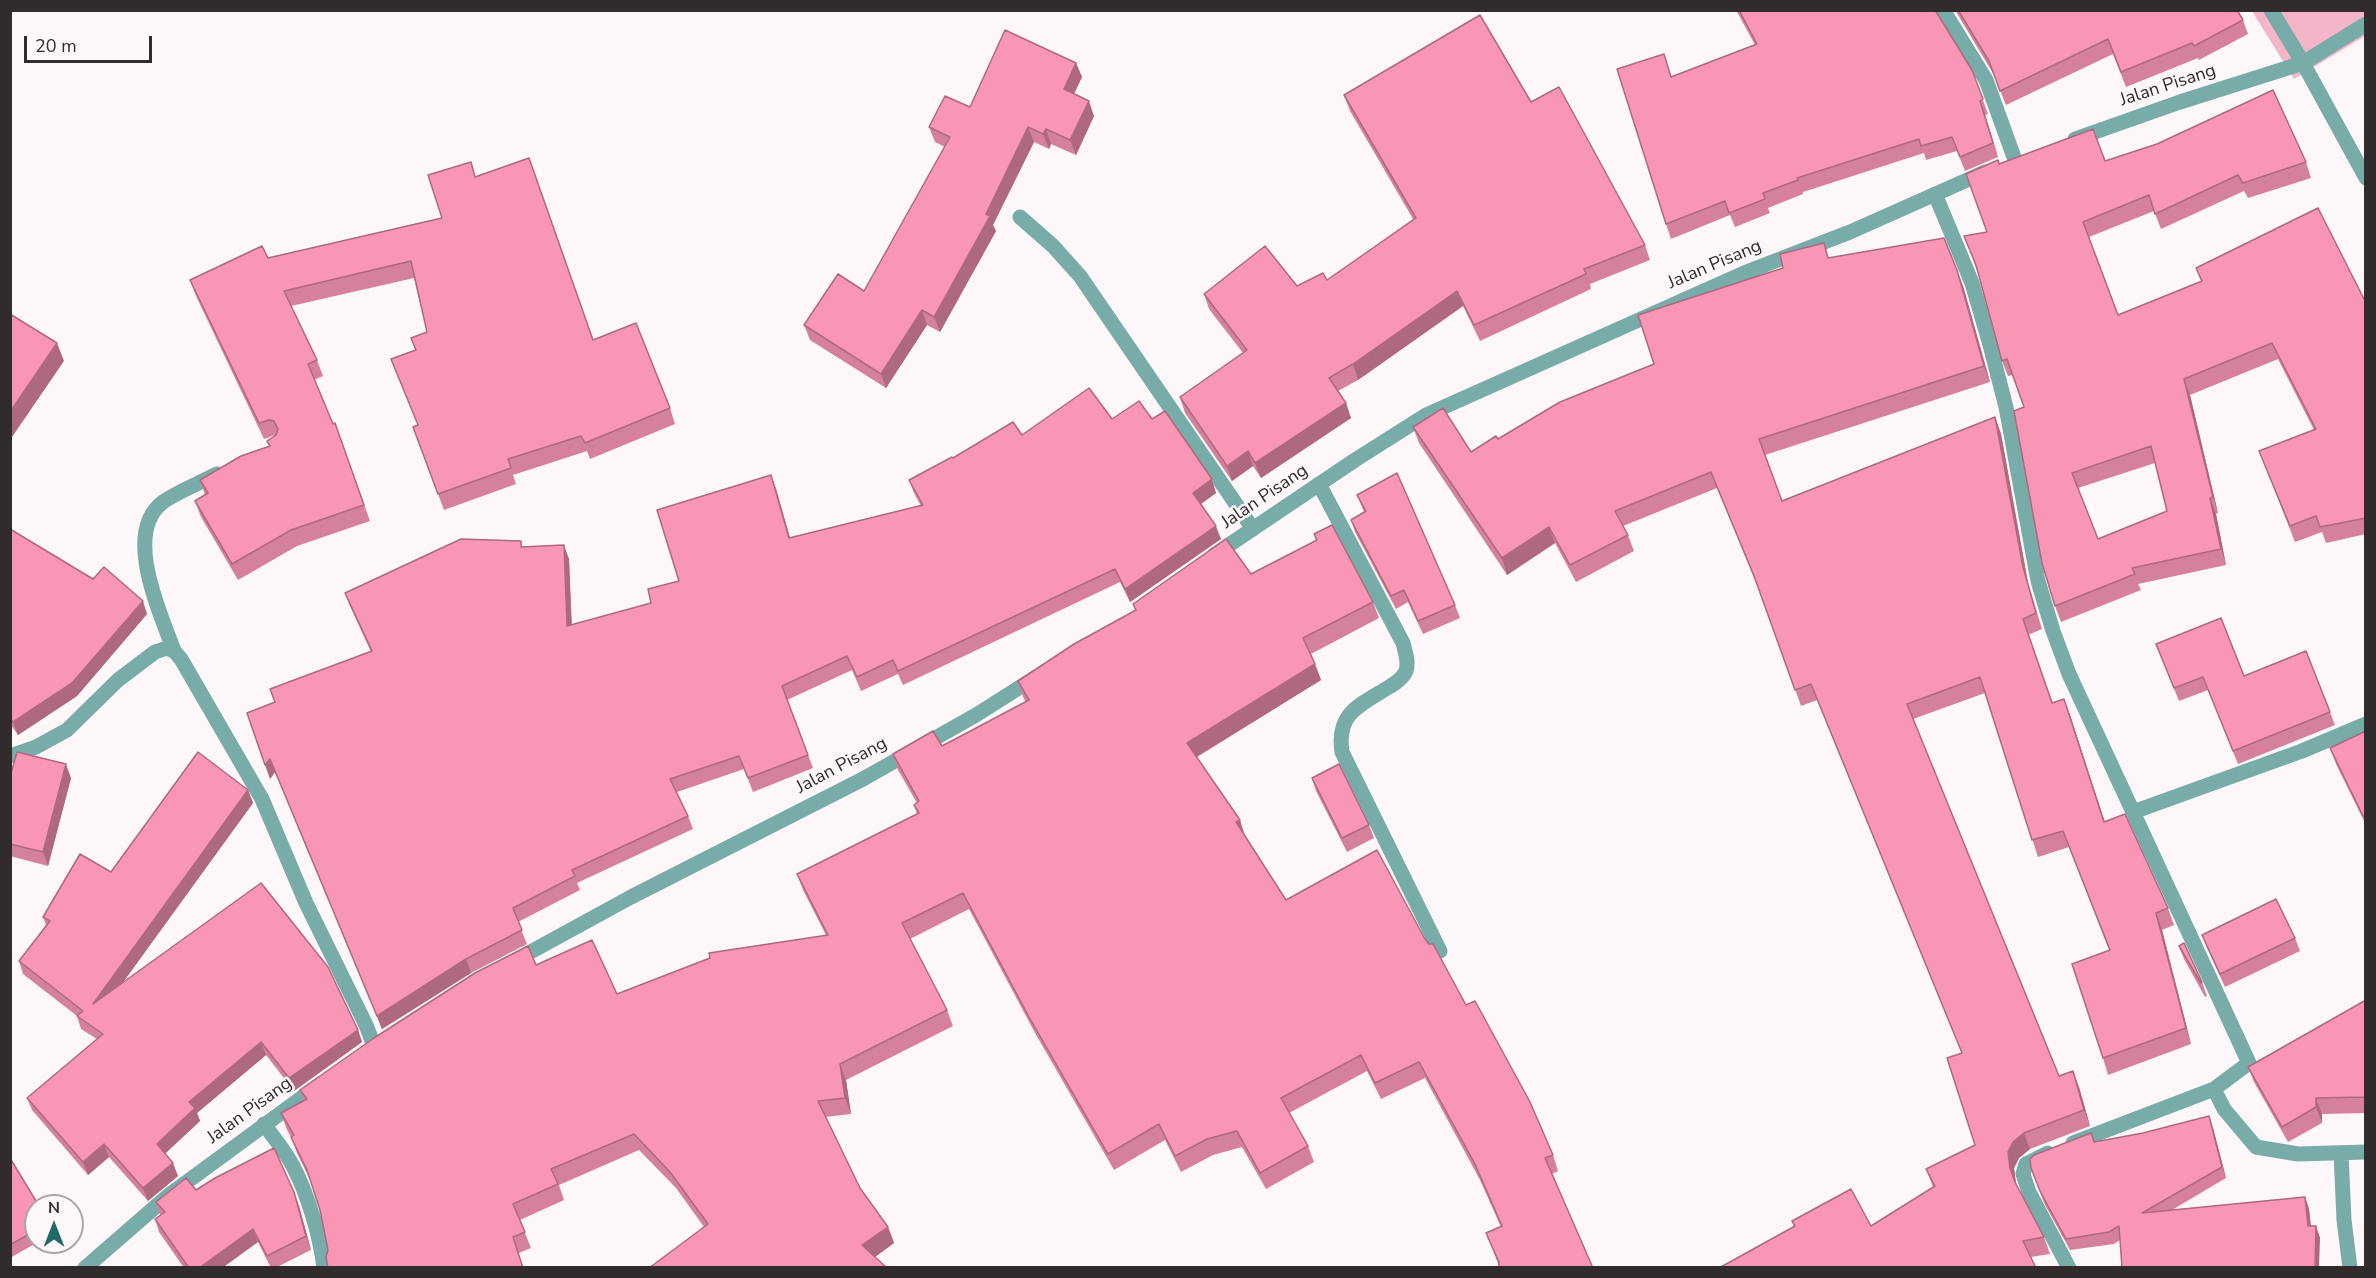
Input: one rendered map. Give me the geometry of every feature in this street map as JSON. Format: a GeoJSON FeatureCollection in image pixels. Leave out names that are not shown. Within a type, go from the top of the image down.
{"type":"FeatureCollection","features":[{"type":"Feature","properties":{"kind":"street","name":"Jalan Pisang"},"geometry":{"type":"LineString","coordinates":[[1198,566],[1426,415],[1744,273],[1850,232],[2010,162],[1986,80],[1943,10]]}},
{"type":"Feature","properties":{"kind":"street"},"geometry":{"type":"LineString","coordinates":[[2271,10],[2366,178]]}},
{"type":"Feature","properties":{"kind":"street","name":"Jalan Pisang"},"geometry":{"type":"LineString","coordinates":[[2059,144],[2303,63],[2366,24]]}},
{"type":"Feature","properties":{"kind":"street"},"geometry":{"type":"LineString","coordinates":[[1935,194],[1972,283],[1990,345],[2006,407],[2038,581],[2053,631],[2069,674],[2249,1062],[2214,1089],[2034,1158],[2026,1164],[2023,1174],[2029,1192],[2068,1268]]}},
{"type":"Feature","properties":{"kind":"street"},"geometry":{"type":"LineString","coordinates":[[1020,217],[1053,246],[1080,276],[1252,529]]}},
{"type":"Feature","properties":{"kind":"street"},"geometry":{"type":"LineString","coordinates":[[174,651],[146,564],[145,540],[150,518],[162,503],[233,466]]}},
{"type":"Feature","properties":{"kind":"street"},"geometry":{"type":"LineString","coordinates":[[1319,484],[1403,643],[1407,656],[1406,670],[1398,682],[1353,709],[1342,726],[1340,739],[1342,752],[1440,951]]}},
{"type":"Feature","properties":{"kind":"street"},"geometry":{"type":"LineString","coordinates":[[10,756],[36,747],[67,730],[118,680],[155,652],[166,648],[174,651],[182,659],[262,800],[302,894],[374,1046]]}},
{"type":"Feature","properties":{"kind":"street","name":"Jalan Pisang"},"geometry":{"type":"LineString","coordinates":[[504,967],[632,897],[863,779],[976,715],[1046,671]]}},
{"type":"Feature","properties":{"kind":"street"},"geometry":{"type":"LineString","coordinates":[[2133,812],[2302,751],[2366,724]]}},
{"type":"Feature","properties":{"kind":"street","name":"Jalan Pisang"},"geometry":{"type":"LineString","coordinates":[[86,1268],[169,1195],[328,1079]]}},
{"type":"Feature","properties":{"kind":"street"},"geometry":{"type":"LineString","coordinates":[[2214,1089],[2224,1109],[2256,1147],[2298,1154],[2366,1152]]}},
{"type":"Feature","properties":{"kind":"street"},"geometry":{"type":"LineString","coordinates":[[264,1124],[293,1166],[321,1243],[324,1268]]}},
{"type":"Feature","properties":{"kind":"street"},"geometry":{"type":"LineString","coordinates":[[2341,1154],[2344,1220],[2350,1268]]}},
{"type":"Feature","properties":{"kind":"shaded area"},"geometry":{"type":"Polygon","coordinates":[[[2252,11],[2365,11],[2365,36],[2294,79],[2252,11]]]}},
{"type":"Feature","properties":{"kind":"building"},"geometry":{"type":"Polygon","coordinates":[[[1739,10],[1935,10],[1972,70],[1983,99],[1980,101],[1993,143],[1960,157],[1952,137],[1921,146],[1919,139],[1797,178],[1798,180],[1763,193],[1765,199],[1729,213],[1725,201],[1666,224],[1617,69],[1664,54],[1671,77],[1757,44],[1739,10]]]}},
{"type":"Feature","properties":{"kind":"building"},"geometry":{"type":"Polygon","coordinates":[[[1958,10],[2237,10],[2243,20],[2194,46],[2192,43],[2121,72],[2108,39],[2000,91],[1989,61],[1958,10]]]}},
{"type":"Feature","properties":{"kind":"building"},"geometry":{"type":"Polygon","coordinates":[[[1480,15],[1531,102],[1559,87],[1645,245],[1584,269],[1586,274],[1474,325],[1457,291],[1353,364],[1329,378],[1346,403],[1255,463],[1248,451],[1227,466],[1180,397],[1247,350],[1204,294],[1265,246],[1297,286],[1323,273],[1327,280],[1416,218],[1344,95],[1480,15]]]}},
{"type":"Feature","properties":{"kind":"building"},"geometry":{"type":"Polygon","coordinates":[[[1005,30],[1076,63],[1064,89],[1089,101],[1070,140],[1046,129],[1043,134],[1028,127],[986,214],[990,216],[934,317],[922,310],[881,374],[804,325],[838,274],[864,291],[950,137],[929,127],[945,96],[970,107],[1005,30]]]}},
{"type":"Feature","properties":{"kind":"building"},"geometry":{"type":"Polygon","coordinates":[[[2273,90],[2306,162],[2243,183],[2238,175],[2155,214],[2149,195],[2083,222],[2118,315],[2202,281],[2196,268],[2318,208],[2366,303],[2366,518],[2320,527],[2316,516],[2290,526],[2259,451],[2316,429],[2272,343],[2184,379],[2213,497],[2210,498],[2221,549],[2132,568],[2135,574],[2055,606],[2042,563],[2014,411],[2024,407],[2007,359],[2002,361],[1976,265],[1964,236],[1987,232],[1966,174],[1998,160],[1999,164],[2093,129],[2105,161],[2157,144],[2273,90]],[[2151,446],[2072,473],[2098,539],[2167,511],[2151,446]]]}},
{"type":"Feature","properties":{"kind":"building"},"geometry":{"type":"Polygon","coordinates":[[[529,158],[593,340],[636,323],[670,408],[585,443],[581,436],[508,459],[511,468],[438,494],[413,427],[418,425],[391,359],[416,350],[411,338],[427,332],[411,261],[284,291],[317,360],[308,364],[333,424],[335,423],[364,505],[291,530],[232,564],[195,501],[208,493],[200,480],[241,456],[270,446],[267,441],[276,435],[278,429],[274,421],[259,423],[190,280],[262,246],[268,258],[442,218],[428,175],[471,162],[475,177],[529,158]]]}},
{"type":"Feature","properties":{"kind":"building"},"geometry":{"type":"Polygon","coordinates":[[[1944,238],[1957,270],[1984,366],[1759,439],[1782,501],[1995,417],[2023,567],[2036,613],[2023,619],[2052,703],[2064,699],[2104,822],[2125,814],[2168,908],[2156,913],[2186,1028],[2103,1058],[2072,964],[2110,950],[2063,831],[2032,840],[1980,677],[1907,704],[2059,1076],[2073,1071],[2084,1110],[2024,1133],[2013,1142],[2008,1152],[2015,1182],[2044,1237],[2023,1241],[2036,1268],[1719,1268],[1795,1226],[1792,1221],[1851,1189],[1871,1226],[1935,1186],[1926,1169],[1975,1145],[1947,1058],[1962,1053],[1811,684],[1795,690],[1754,576],[1711,472],[1615,511],[1628,535],[1570,565],[1549,527],[1502,558],[1413,427],[1443,408],[1471,452],[1496,436],[1498,439],[1560,402],[1654,364],[1638,315],[1783,268],[1780,254],[1824,243],[1828,258],[1944,238]]]}},
{"type":"Feature","properties":{"kind":"building"},"geometry":{"type":"Polygon","coordinates":[[[10,314],[57,343],[10,412],[10,314]]]}},
{"type":"Feature","properties":{"kind":"building"},"geometry":{"type":"Polygon","coordinates":[[[1089,388],[1112,419],[1139,401],[1152,419],[1165,411],[1212,479],[1193,493],[1216,526],[1125,589],[1115,569],[898,671],[893,660],[857,677],[847,656],[782,686],[808,755],[748,778],[739,756],[670,779],[688,816],[572,870],[575,876],[513,908],[522,930],[466,959],[377,1016],[270,759],[265,765],[247,713],[275,702],[270,689],[372,651],[345,593],[461,539],[521,541],[521,547],[564,545],[567,626],[651,603],[648,589],[679,581],[657,510],[771,475],[789,538],[923,505],[909,480],[953,458],[1013,422],[1022,435],[1089,388]]]}},
{"type":"Feature","properties":{"kind":"building"},"geometry":{"type":"Polygon","coordinates":[[[1397,473],[1455,605],[1418,621],[1404,590],[1391,596],[1351,520],[1366,511],[1357,495],[1397,473]]]}},
{"type":"Feature","properties":{"kind":"building"},"geometry":{"type":"Polygon","coordinates":[[[1332,525],[1373,602],[1303,638],[1315,664],[1187,743],[1240,820],[1236,822],[1286,900],[1377,850],[1425,939],[1429,944],[1433,944],[1466,1005],[1475,1001],[1530,1102],[1553,1155],[1545,1158],[1593,1268],[1499,1268],[1499,1262],[1486,1233],[1502,1226],[1475,1164],[1419,1062],[1375,1083],[1361,1055],[1281,1098],[1308,1146],[1260,1173],[1237,1131],[1207,1139],[1175,1156],[1159,1124],[1108,1154],[1029,1017],[963,893],[902,923],[947,1010],[840,1064],[845,1098],[818,1101],[860,1188],[888,1227],[862,1245],[887,1268],[649,1268],[708,1224],[670,1172],[634,1134],[551,1169],[558,1184],[513,1204],[525,1232],[513,1237],[523,1268],[328,1268],[326,1257],[328,1250],[320,1210],[307,1170],[291,1137],[294,1135],[281,1113],[307,1099],[300,1090],[374,1038],[475,973],[528,946],[536,965],[592,940],[617,994],[710,958],[709,953],[828,935],[797,874],[919,813],[914,805],[919,801],[893,754],[933,731],[942,746],[1029,700],[1018,681],[1074,644],[1136,610],[1133,604],[1226,539],[1251,574],[1317,540],[1314,534],[1332,525]]]}},
{"type":"Feature","properties":{"kind":"building"},"geometry":{"type":"Polygon","coordinates":[[[10,529],[93,579],[104,567],[143,601],[72,683],[13,722],[10,718],[10,529]]]}},
{"type":"Feature","properties":{"kind":"building"},"geometry":{"type":"Polygon","coordinates":[[[2221,618],[2244,676],[2306,651],[2330,712],[2233,751],[2203,677],[2174,688],[2156,644],[2221,618]]]}},
{"type":"Feature","properties":{"kind":"building"},"geometry":{"type":"Polygon","coordinates":[[[2366,731],[2366,815],[2363,816],[2330,748],[2366,731]]]}},
{"type":"Feature","properties":{"kind":"building"},"geometry":{"type":"Polygon","coordinates":[[[17,752],[66,764],[43,852],[10,844],[10,777],[17,752]]]}},
{"type":"Feature","properties":{"kind":"building"},"geometry":{"type":"Polygon","coordinates":[[[198,752],[248,790],[93,1004],[261,883],[328,967],[358,1030],[289,1078],[261,1042],[189,1102],[195,1108],[157,1144],[173,1163],[143,1188],[104,1144],[83,1162],[27,1098],[103,1034],[77,1016],[83,1011],[19,961],[50,921],[43,917],[80,854],[111,872],[198,752]]]}},
{"type":"Feature","properties":{"kind":"building"},"geometry":{"type":"Polygon","coordinates":[[[1339,764],[1369,825],[1342,838],[1312,778],[1339,764]]]}},
{"type":"Feature","properties":{"kind":"building"},"geometry":{"type":"Polygon","coordinates":[[[2276,899],[2295,938],[2220,974],[2202,935],[2276,899]]]}},
{"type":"Feature","properties":{"kind":"building"},"geometry":{"type":"Polygon","coordinates":[[[2184,943],[2202,982],[2201,983],[2179,946],[2184,943]]]}},
{"type":"Feature","properties":{"kind":"building"},"geometry":{"type":"Polygon","coordinates":[[[2366,1000],[2366,1097],[2316,1098],[2316,1107],[2282,1127],[2248,1067],[2366,1000]]]}},
{"type":"Feature","properties":{"kind":"building"},"geometry":{"type":"Polygon","coordinates":[[[2209,1116],[2222,1167],[2142,1213],[2305,1197],[2308,1226],[2316,1226],[2315,1268],[2122,1268],[2119,1226],[2109,1232],[2066,1239],[2040,1191],[2031,1168],[2030,1159],[2034,1155],[2091,1133],[2094,1142],[2143,1133],[2209,1116]]]}},
{"type":"Feature","properties":{"kind":"building"},"geometry":{"type":"Polygon","coordinates":[[[274,1148],[294,1192],[306,1236],[267,1256],[253,1229],[199,1268],[189,1268],[155,1219],[165,1212],[156,1202],[186,1178],[196,1190],[274,1148]]]}},
{"type":"Feature","properties":{"kind":"building"},"geometry":{"type":"Polygon","coordinates":[[[10,1158],[32,1194],[24,1194],[24,1237],[10,1245],[10,1158]]]}}]}
